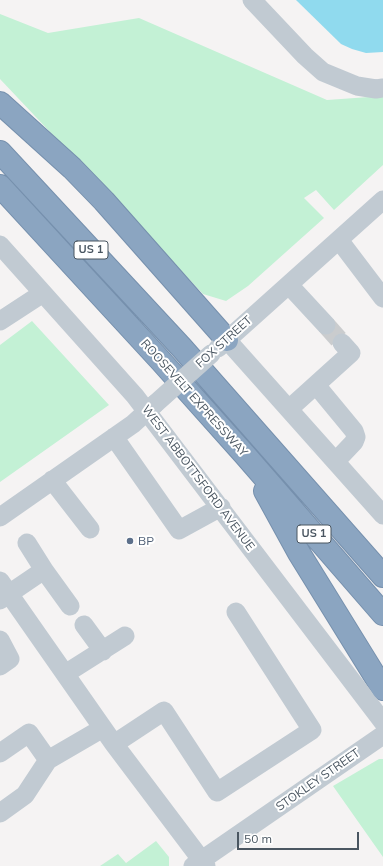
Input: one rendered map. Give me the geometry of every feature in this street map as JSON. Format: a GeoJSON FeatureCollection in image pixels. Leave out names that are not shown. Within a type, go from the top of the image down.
{"type":"FeatureCollection","features":[{"type":"Feature","properties":{"kind":"highway"},"geometry":{"type":"LineString","coordinates":[[0,103],[39,138],[104,201],[227,340]]}},
{"type":"Feature","properties":{"kind":"highway","name":"ROOSEVELT EXPRESSWAY"},"geometry":{"type":"LineString","coordinates":[[0,152],[182,348],[383,576]]}},
{"type":"Feature","properties":{"kind":"highway","name":"ROOSEVELT EXPRESSWAY"},"geometry":{"type":"LineString","coordinates":[[0,186],[156,355],[383,614]]}},
{"type":"Feature","properties":{"kind":"highway"},"geometry":{"type":"LineString","coordinates":[[245,455],[299,553],[383,689]]}},
{"type":"Feature","properties":{"kind":"street"},"geometry":{"type":"LineString","coordinates":[[252,0],[305,56],[323,72],[357,86],[376,89],[383,88]]}},
{"type":"Feature","properties":{"kind":"street","name":"FOX STREET"},"geometry":{"type":"LineString","coordinates":[[0,517],[133,424],[383,200]]}},
{"type":"Feature","properties":{"kind":"street"},"geometry":{"type":"LineString","coordinates":[[339,240],[383,298]]}},
{"type":"Feature","properties":{"kind":"street","name":"WEST ABBOTTSFORD AVENUE"},"geometry":{"type":"LineString","coordinates":[[0,245],[136,396],[151,408],[220,507],[383,722]]}},
{"type":"Feature","properties":{"kind":"street"},"geometry":{"type":"LineString","coordinates":[[289,285],[326,325]]}},
{"type":"Feature","properties":{"kind":"street"},"geometry":{"type":"LineString","coordinates":[[0,321],[43,293]]}},
{"type":"Feature","properties":{"kind":"street"},"geometry":{"type":"LineString","coordinates":[[227,340],[383,515]]}},
{"type":"Feature","properties":{"kind":"street"},"geometry":{"type":"LineString","coordinates":[[289,409],[351,353],[342,343]]}},
{"type":"Feature","properties":{"kind":"street"},"geometry":{"type":"LineString","coordinates":[[316,385],[354,431],[356,437],[354,442],[336,461]]}},
{"type":"Feature","properties":{"kind":"street"},"geometry":{"type":"LineString","coordinates":[[114,437],[178,530],[220,507]]}},
{"type":"Feature","properties":{"kind":"street"},"geometry":{"type":"LineString","coordinates":[[52,480],[90,529]]}},
{"type":"Feature","properties":{"kind":"street"},"geometry":{"type":"LineString","coordinates":[[27,542],[44,570],[70,606]]}},
{"type":"Feature","properties":{"kind":"street"},"geometry":{"type":"LineString","coordinates":[[44,570],[3,591],[65,674],[200,864]]}},
{"type":"Feature","properties":{"kind":"street"},"geometry":{"type":"LineString","coordinates":[[114,744],[164,711],[217,792],[312,730],[236,612]]}},
{"type":"Feature","properties":{"kind":"street"},"geometry":{"type":"LineString","coordinates":[[84,625],[103,651]]}},
{"type":"Feature","properties":{"kind":"street"},"geometry":{"type":"LineString","coordinates":[[65,674],[125,636]]}},
{"type":"Feature","properties":{"kind":"street"},"geometry":{"type":"LineString","coordinates":[[0,640],[10,659],[0,666]]}},
{"type":"Feature","properties":{"kind":"street"},"geometry":{"type":"LineString","coordinates":[[0,813],[25,795],[48,760],[103,728]]}},
{"type":"Feature","properties":{"kind":"street"},"geometry":{"type":"LineString","coordinates":[[0,753],[29,732],[48,760]]}},
{"type":"Feature","properties":{"kind":"street","name":"STOKLEY STREET"},"geometry":{"type":"LineString","coordinates":[[200,864],[383,735]]}},
{"type":"Feature","properties":{"kind":"green space"},"geometry":{"type":"Polygon","coordinates":[[[0,14],[48,33],[139,18],[327,100],[383,96],[383,165],[334,210],[316,190],[304,198],[324,218],[248,286],[226,301],[203,294],[0,79],[0,14]]]}},
{"type":"Feature","properties":{"kind":"green space"},"geometry":{"type":"Polygon","coordinates":[[[32,321],[109,405],[0,482],[0,345],[32,321]]]}},
{"type":"Feature","properties":{"kind":"green space"},"geometry":{"type":"Polygon","coordinates":[[[379,759],[383,759],[383,857],[333,786],[379,759]]]}},
{"type":"Feature","properties":{"kind":"green space"},"geometry":{"type":"Polygon","coordinates":[[[156,841],[169,857],[169,866],[100,866],[118,854],[126,863],[156,841]]]}},
{"type":"Feature","properties":{"kind":"water"},"geometry":{"type":"Polygon","coordinates":[[[296,0],[383,0],[383,52],[366,53],[341,44],[296,0]]]}},
{"type":"Feature","properties":{"kind":"tunnel"},"geometry":{"type":"LineString","coordinates":[[326,325],[342,343]]}},
{"type":"Feature","properties":{"kind":"place","name":"BP"},"geometry":{"type":"Point","coordinates":[130,541]}}]}
